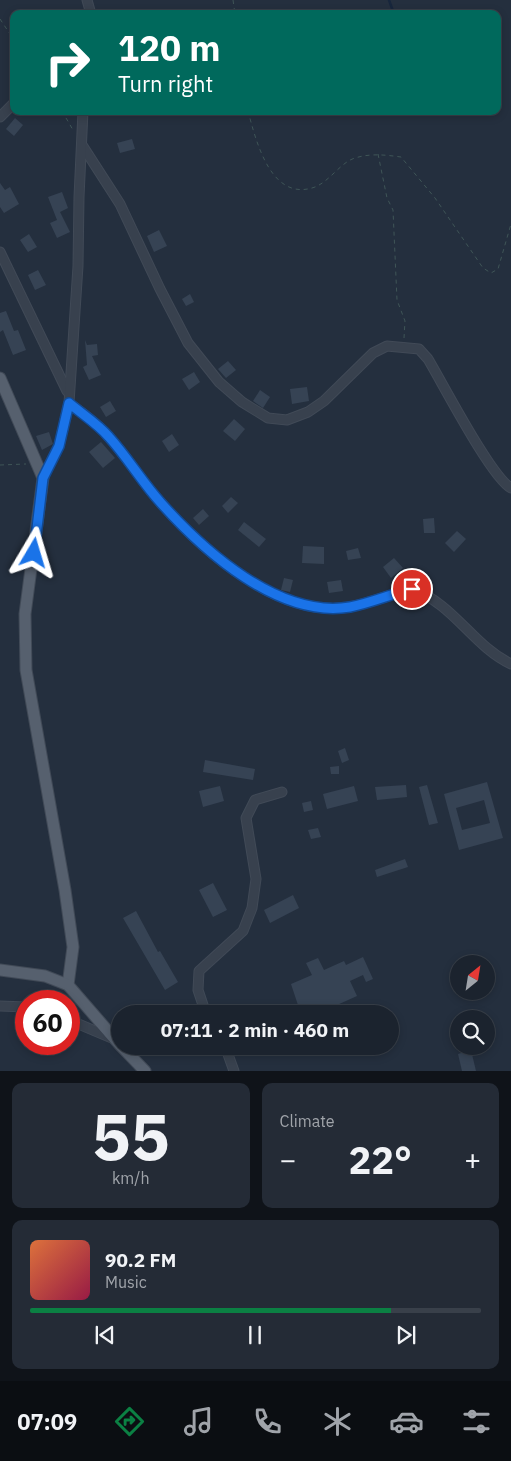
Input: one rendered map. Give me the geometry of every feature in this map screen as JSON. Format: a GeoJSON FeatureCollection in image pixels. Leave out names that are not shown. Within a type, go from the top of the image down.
{"type":"FeatureCollection","features":[{"type":"Feature","properties":{"kind":"main road"},"geometry":{"type":"LineString","coordinates":[[0,378],[43,478],[25,614],[25,652],[26,670],[65,890],[73,947],[68,986]]}},
{"type":"Feature","properties":{"kind":"main road"},"geometry":{"type":"LineString","coordinates":[[0,970],[45,976],[68,986],[111,1036]]}},
{"type":"Feature","properties":{"kind":"main road"},"geometry":{"type":"LineString","coordinates":[[129,1055],[145,1071]]}},
{"type":"Feature","properties":{"kind":"street"},"geometry":{"type":"LineString","coordinates":[[0,117],[10,107]]}},
{"type":"Feature","properties":{"kind":"street"},"geometry":{"type":"LineString","coordinates":[[43,478],[59,446],[69,403],[68,392],[78,266],[83,115]]}},
{"type":"Feature","properties":{"kind":"street"},"geometry":{"type":"LineString","coordinates":[[82,145],[120,204],[188,343],[208,370],[242,402],[268,418],[287,420],[308,412],[324,402],[373,353],[387,346],[419,349],[428,359],[487,459],[504,484],[511,488]]}},
{"type":"Feature","properties":{"kind":"street"},"geometry":{"type":"LineString","coordinates":[[0,252],[4,273],[68,392]]}},
{"type":"Feature","properties":{"kind":"street"},"geometry":{"type":"LineString","coordinates":[[69,403],[108,435],[167,510],[208,550],[243,577],[275,595],[312,606],[349,607],[412,589],[440,603],[497,657],[511,664]]}},
{"type":"Feature","properties":{"kind":"street"},"geometry":{"type":"LineString","coordinates":[[203,1005],[198,990],[199,971],[243,930],[252,908],[256,879],[246,818],[255,800],[282,792]]}},
{"type":"Feature","properties":{"kind":"street"},"geometry":{"type":"LineString","coordinates":[[0,1006],[15,1007]]}},
{"type":"Feature","properties":{"kind":"street"},"geometry":{"type":"LineString","coordinates":[[80,1025],[111,1041]]}},
{"type":"Feature","properties":{"kind":"street"},"geometry":{"type":"LineString","coordinates":[[228,1055],[234,1071]]}},
{"type":"Feature","properties":{"kind":"path"},"geometry":{"type":"LineString","coordinates":[[0,19],[10,34]]}},
{"type":"Feature","properties":{"kind":"path"},"geometry":{"type":"LineString","coordinates":[[64,115],[82,145]]}},
{"type":"Feature","properties":{"kind":"path"},"geometry":{"type":"LineString","coordinates":[[249,115],[258,148],[272,174],[283,184],[301,189],[316,187],[353,158],[378,154],[401,157],[435,198],[483,268],[491,273],[498,269],[511,224]]}},
{"type":"Feature","properties":{"kind":"path"},"geometry":{"type":"LineString","coordinates":[[378,154],[387,198],[393,210],[397,300],[405,321],[404,347]]}},
{"type":"Feature","properties":{"kind":"path"},"geometry":{"type":"LineString","coordinates":[[0,465],[36,464]]}},
{"type":"Feature","properties":{"kind":"building"},"geometry":{"type":"Polygon","coordinates":[[[15,118],[23,125],[14,136],[6,129],[15,118]]]}},
{"type":"Feature","properties":{"kind":"building"},"geometry":{"type":"Polygon","coordinates":[[[132,139],[135,149],[120,153],[117,143],[132,139]]]}},
{"type":"Feature","properties":{"kind":"building"},"geometry":{"type":"Polygon","coordinates":[[[0,183],[5,190],[10,187],[19,204],[4,213],[0,207],[0,183]]]}},
{"type":"Feature","properties":{"kind":"building"},"geometry":{"type":"Polygon","coordinates":[[[62,192],[68,208],[60,212],[70,232],[57,238],[50,223],[57,220],[48,197],[62,192]]]}},
{"type":"Feature","properties":{"kind":"building"},"geometry":{"type":"Polygon","coordinates":[[[159,230],[167,246],[154,252],[147,236],[159,230]]]}},
{"type":"Feature","properties":{"kind":"building"},"geometry":{"type":"Polygon","coordinates":[[[29,234],[37,247],[28,252],[20,240],[29,234]]]}},
{"type":"Feature","properties":{"kind":"building"},"geometry":{"type":"Polygon","coordinates":[[[38,270],[46,285],[35,290],[28,275],[38,270]]]}},
{"type":"Feature","properties":{"kind":"building"},"geometry":{"type":"Polygon","coordinates":[[[190,294],[194,302],[186,306],[182,299],[190,294]]]}},
{"type":"Feature","properties":{"kind":"building"},"geometry":{"type":"Polygon","coordinates":[[[6,311],[14,331],[18,330],[26,350],[13,355],[3,330],[0,332],[0,313],[6,311]]]}},
{"type":"Feature","properties":{"kind":"building"},"geometry":{"type":"Polygon","coordinates":[[[85,340],[87,345],[97,344],[98,355],[92,356],[101,375],[89,380],[83,367],[87,365],[85,340]]]}},
{"type":"Feature","properties":{"kind":"building"},"geometry":{"type":"Polygon","coordinates":[[[228,361],[236,370],[226,378],[218,369],[228,361]]]}},
{"type":"Feature","properties":{"kind":"building"},"geometry":{"type":"Polygon","coordinates":[[[194,372],[200,382],[189,390],[182,379],[194,372]]]}},
{"type":"Feature","properties":{"kind":"building"},"geometry":{"type":"Polygon","coordinates":[[[307,387],[309,401],[292,404],[290,389],[307,387]]]}},
{"type":"Feature","properties":{"kind":"building"},"geometry":{"type":"Polygon","coordinates":[[[260,390],[270,397],[263,408],[253,401],[260,390]]]}},
{"type":"Feature","properties":{"kind":"building"},"geometry":{"type":"Polygon","coordinates":[[[110,401],[116,411],[106,417],[100,407],[110,401]]]}},
{"type":"Feature","properties":{"kind":"building"},"geometry":{"type":"Polygon","coordinates":[[[234,419],[245,429],[235,441],[223,431],[234,419]]]}},
{"type":"Feature","properties":{"kind":"building"},"geometry":{"type":"Polygon","coordinates":[[[49,432],[53,444],[42,450],[36,436],[49,432]]]}},
{"type":"Feature","properties":{"kind":"building"},"geometry":{"type":"Polygon","coordinates":[[[172,434],[179,445],[169,452],[162,441],[172,434]]]}},
{"type":"Feature","properties":{"kind":"building"},"geometry":{"type":"Polygon","coordinates":[[[101,442],[115,458],[103,468],[89,452],[101,442]]]}},
{"type":"Feature","properties":{"kind":"building"},"geometry":{"type":"Polygon","coordinates":[[[231,497],[238,503],[228,513],[222,506],[231,497]]]}},
{"type":"Feature","properties":{"kind":"building"},"geometry":{"type":"Polygon","coordinates":[[[203,509],[209,516],[199,525],[193,518],[203,509]]]}},
{"type":"Feature","properties":{"kind":"building"},"geometry":{"type":"Polygon","coordinates":[[[434,518],[435,533],[424,533],[423,519],[434,518]]]}},
{"type":"Feature","properties":{"kind":"building"},"geometry":{"type":"Polygon","coordinates":[[[244,522],[266,539],[259,547],[238,530],[244,522]]]}},
{"type":"Feature","properties":{"kind":"building"},"geometry":{"type":"Polygon","coordinates":[[[457,531],[466,539],[454,552],[445,543],[457,531]]]}},
{"type":"Feature","properties":{"kind":"building"},"geometry":{"type":"Polygon","coordinates":[[[303,546],[324,547],[324,564],[302,563],[303,546]]]}},
{"type":"Feature","properties":{"kind":"building"},"geometry":{"type":"Polygon","coordinates":[[[358,548],[361,558],[348,560],[346,551],[358,548]]]}},
{"type":"Feature","properties":{"kind":"building"},"geometry":{"type":"Polygon","coordinates":[[[394,558],[403,568],[391,578],[383,567],[394,558]]]}},
{"type":"Feature","properties":{"kind":"building"},"geometry":{"type":"Polygon","coordinates":[[[284,578],[293,580],[290,592],[281,590],[284,578]]]}},
{"type":"Feature","properties":{"kind":"building"},"geometry":{"type":"Polygon","coordinates":[[[341,580],[343,591],[329,593],[327,582],[341,580]]]}},
{"type":"Feature","properties":{"kind":"building"},"geometry":{"type":"Polygon","coordinates":[[[345,748],[349,760],[342,763],[338,751],[345,748]]]}},
{"type":"Feature","properties":{"kind":"building"},"geometry":{"type":"Polygon","coordinates":[[[205,760],[255,769],[253,780],[203,772],[205,760]]]}},
{"type":"Feature","properties":{"kind":"building"},"geometry":{"type":"Polygon","coordinates":[[[339,766],[339,774],[331,774],[330,767],[339,766]]]}},
{"type":"Feature","properties":{"kind":"building"},"geometry":{"type":"Polygon","coordinates":[[[487,782],[503,838],[459,850],[444,794],[487,782]],[[484,800],[456,808],[462,830],[490,823],[484,800]]]}},
{"type":"Feature","properties":{"kind":"building"},"geometry":{"type":"Polygon","coordinates":[[[406,785],[407,797],[377,800],[375,787],[406,785]]]}},
{"type":"Feature","properties":{"kind":"building"},"geometry":{"type":"Polygon","coordinates":[[[427,785],[438,823],[429,825],[419,787],[427,785]]]}},
{"type":"Feature","properties":{"kind":"building"},"geometry":{"type":"Polygon","coordinates":[[[220,786],[224,801],[203,807],[199,791],[220,786]]]}},
{"type":"Feature","properties":{"kind":"building"},"geometry":{"type":"Polygon","coordinates":[[[354,786],[358,801],[327,809],[323,794],[354,786]]]}},
{"type":"Feature","properties":{"kind":"building"},"geometry":{"type":"Polygon","coordinates":[[[311,801],[313,810],[304,812],[302,803],[311,801]]]}},
{"type":"Feature","properties":{"kind":"building"},"geometry":{"type":"Polygon","coordinates":[[[318,828],[321,837],[311,839],[308,830],[318,828]]]}},
{"type":"Feature","properties":{"kind":"building"},"geometry":{"type":"Polygon","coordinates":[[[405,859],[408,867],[377,877],[375,870],[405,859]]]}},
{"type":"Feature","properties":{"kind":"building"},"geometry":{"type":"Polygon","coordinates":[[[213,883],[227,910],[213,917],[199,890],[213,883]]]}},
{"type":"Feature","properties":{"kind":"building"},"geometry":{"type":"Polygon","coordinates":[[[293,895],[299,908],[270,923],[264,910],[293,895]]]}},
{"type":"Feature","properties":{"kind":"building"},"geometry":{"type":"Polygon","coordinates":[[[136,911],[158,952],[160,951],[178,982],[165,990],[123,918],[136,911]]]}},
{"type":"Feature","properties":{"kind":"building"},"geometry":{"type":"Polygon","coordinates":[[[363,957],[373,979],[366,982],[363,975],[350,981],[357,996],[337,1005],[298,1005],[291,984],[312,975],[306,963],[318,958],[324,970],[344,961],[346,965],[363,957]]]}},
{"type":"Feature","properties":{"kind":"building"},"geometry":{"type":"Polygon","coordinates":[[[458,1055],[472,1055],[476,1071],[462,1071],[458,1055]]]}},
{"type":"Feature","properties":{"kind":"waterway"},"geometry":{"type":"LineString","coordinates":[[389,0],[393,10]]}},
{"type":"Feature","properties":{"kind":"route"},"geometry":{"type":"LineString","coordinates":[[34,553],[43,478],[59,446],[69,403],[108,435],[161,503],[208,550],[243,577],[275,595],[312,606],[349,607],[412,589]]}}]}
